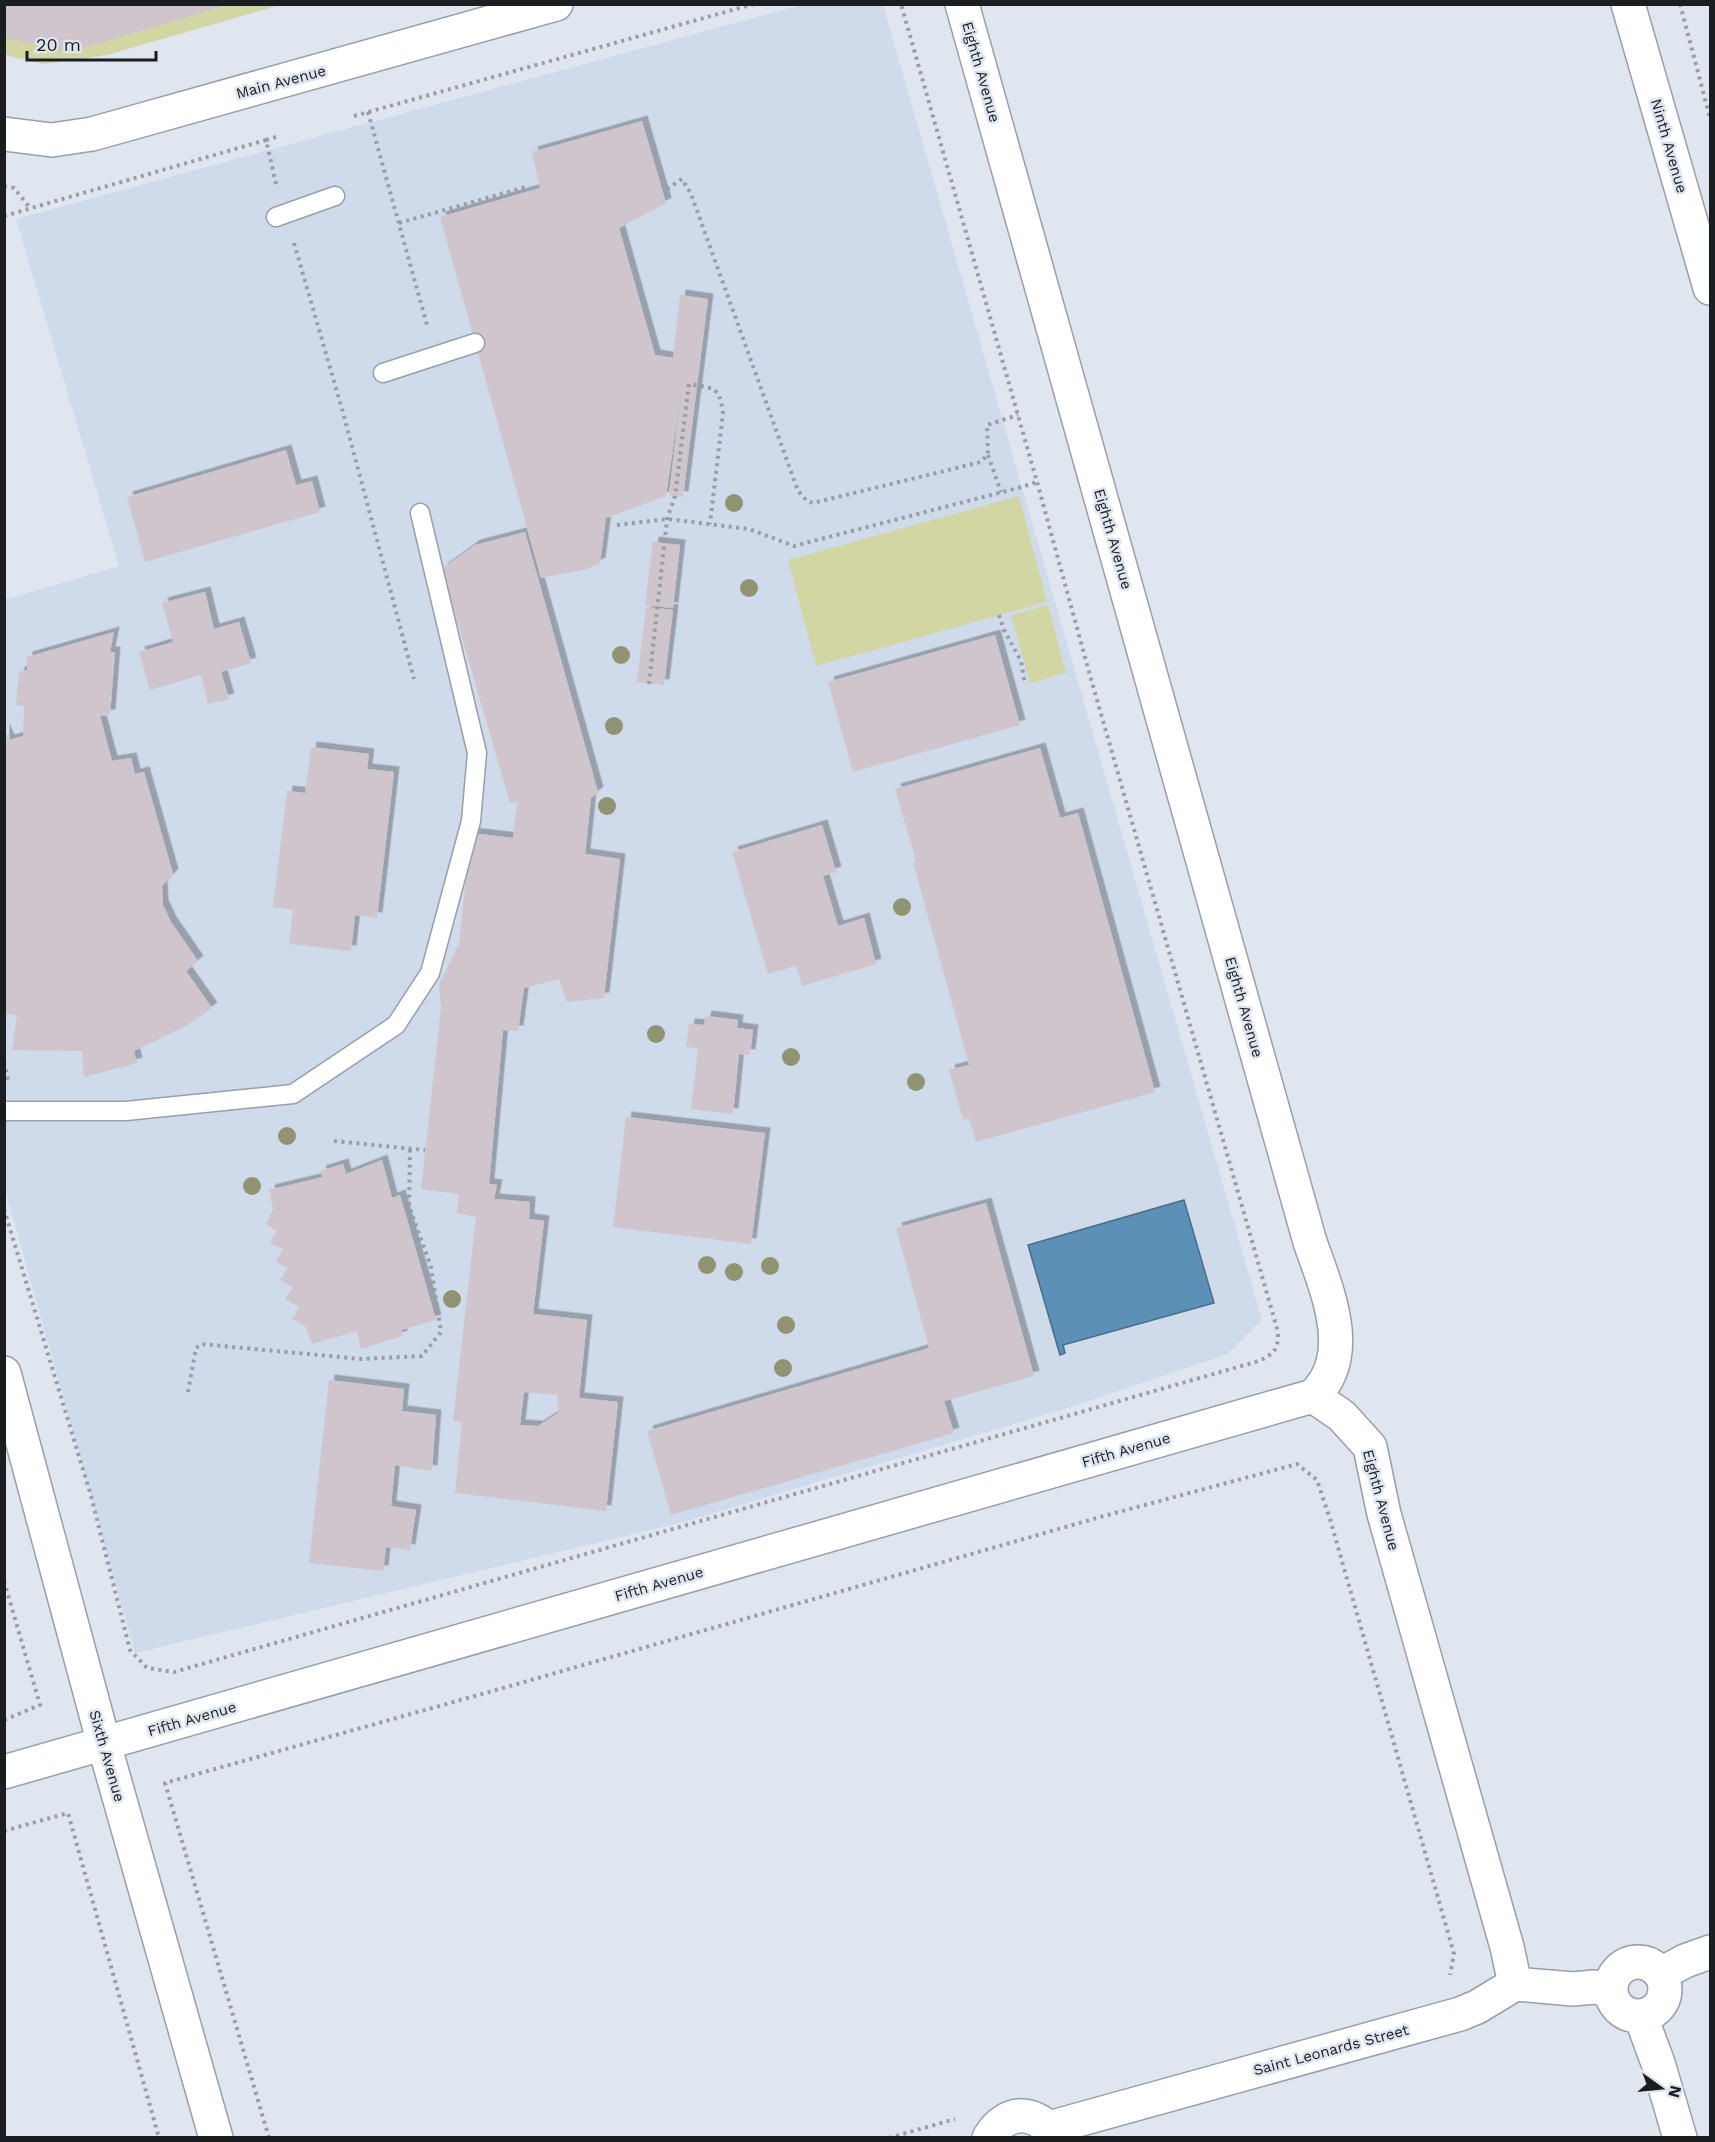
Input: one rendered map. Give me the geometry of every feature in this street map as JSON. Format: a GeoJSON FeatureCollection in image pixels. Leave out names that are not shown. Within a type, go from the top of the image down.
{"type":"FeatureCollection","features":[{"type":"Feature","properties":{"kind":"street","name":"Main Avenue"},"geometry":{"type":"LineString","coordinates":[[4,134],[52,140],[92,134],[555,4]]}},
{"type":"Feature","properties":{"kind":"street","name":"Eighth Avenue"},"geometry":{"type":"LineString","coordinates":[[962,4],[1310,1242],[1332,1308],[1336,1349],[1333,1368],[1324,1386],[1313,1396],[1342,1416],[1370,1448],[1384,1514],[1504,1936],[1515,1984]]}},
{"type":"Feature","properties":{"kind":"street","name":"Ninth Avenue"},"geometry":{"type":"LineString","coordinates":[[1628,4],[1710,288]]}},
{"type":"Feature","properties":{"kind":"street","name":"Sixth Avenue"},"geometry":{"type":"LineString","coordinates":[[4,1373],[104,1744],[216,2138]]}},
{"type":"Feature","properties":{"kind":"street","name":"Fifth Avenue"},"geometry":{"type":"LineString","coordinates":[[4,1772],[1313,1396]]}},
{"type":"Feature","properties":{"kind":"street"},"geometry":{"type":"LineString","coordinates":[[1661,1974],[1685,1961],[1710,1952]]}},
{"type":"Feature","properties":{"kind":"street"},"geometry":{"type":"LineString","coordinates":[[1630,1963],[1648,1963],[1661,1974],[1665,1983],[1663,2001],[1658,2009],[1650,2015],[1641,2017],[1632,2016],[1617,2007],[1610,1989],[1616,1973],[1630,1963]]}},
{"type":"Feature","properties":{"kind":"street"},"geometry":{"type":"LineString","coordinates":[[1515,1984],[1573,1989],[1594,1986],[1610,1989]]}},
{"type":"Feature","properties":{"kind":"street","name":"Saint Leonards Street"},"geometry":{"type":"LineString","coordinates":[[1052,2132],[1460,2014],[1478,2007],[1515,1984]]}},
{"type":"Feature","properties":{"kind":"street"},"geometry":{"type":"LineString","coordinates":[[1641,2017],[1680,2138]]}},
{"type":"Feature","properties":{"kind":"street"},"geometry":{"type":"LineString","coordinates":[[989,2138],[998,2124],[1010,2117],[1024,2116],[1038,2119],[1052,2132]]}},
{"type":"Feature","properties":{"kind":"lane"},"geometry":{"type":"LineString","coordinates":[[280,215],[335,195]]}},
{"type":"Feature","properties":{"kind":"lane"},"geometry":{"type":"LineString","coordinates":[[382,373],[475,344]]}},
{"type":"Feature","properties":{"kind":"lane"},"geometry":{"type":"LineString","coordinates":[[4,1111],[126,1111],[293,1094],[396,1025],[430,973],[471,821],[477,753],[420,513]]}},
{"type":"Feature","properties":{"kind":"path"},"geometry":{"type":"LineString","coordinates":[[354,116],[754,4]]}},
{"type":"Feature","properties":{"kind":"path"},"geometry":{"type":"LineString","coordinates":[[4,1209],[91,1496],[130,1650],[147,1668],[174,1672],[1225,1371],[1259,1361],[1273,1354],[1278,1344],[1278,1332],[901,4]]}},
{"type":"Feature","properties":{"kind":"path"},"geometry":{"type":"LineString","coordinates":[[1680,4],[1710,118]]}},
{"type":"Feature","properties":{"kind":"path"},"geometry":{"type":"LineString","coordinates":[[368,112],[435,356]]}},
{"type":"Feature","properties":{"kind":"path"},"geometry":{"type":"LineString","coordinates":[[4,216],[276,137]]}},
{"type":"Feature","properties":{"kind":"path"},"geometry":{"type":"LineString","coordinates":[[266,140],[280,215],[342,409],[414,679]]}},
{"type":"Feature","properties":{"kind":"path"},"geometry":{"type":"LineString","coordinates":[[667,189],[682,179],[692,194],[798,491],[807,501],[813,503],[981,462],[988,454]]}},
{"type":"Feature","properties":{"kind":"path"},"geometry":{"type":"LineString","coordinates":[[4,186],[14,188],[30,208]]}},
{"type":"Feature","properties":{"kind":"path"},"geometry":{"type":"LineString","coordinates":[[399,223],[529,186]]}},
{"type":"Feature","properties":{"kind":"path"},"geometry":{"type":"LineString","coordinates":[[649,684],[667,519],[675,496],[689,384],[714,389],[721,396],[723,413],[710,524]]}},
{"type":"Feature","properties":{"kind":"path"},"geometry":{"type":"LineString","coordinates":[[1001,492],[988,454],[987,425],[1018,415]]}},
{"type":"Feature","properties":{"kind":"path"},"geometry":{"type":"LineString","coordinates":[[618,525],[667,519],[710,524],[749,529],[794,546],[1037,482]]}},
{"type":"Feature","properties":{"kind":"path"},"geometry":{"type":"LineString","coordinates":[[999,615],[1004,630],[1021,661],[1025,684]]}},
{"type":"Feature","properties":{"kind":"path"},"geometry":{"type":"LineString","coordinates":[[334,1141],[425,1150]]}},
{"type":"Feature","properties":{"kind":"path"},"geometry":{"type":"LineString","coordinates":[[188,1392],[196,1348],[201,1344],[361,1359],[422,1356],[441,1332],[431,1267],[409,1206],[410,1148]]}},
{"type":"Feature","properties":{"kind":"path"},"geometry":{"type":"LineString","coordinates":[[269,2138],[165,1783],[470,1698],[1104,1515],[1297,1464],[1317,1480],[1330,1519],[1454,1954],[1449,1978]]}},
{"type":"Feature","properties":{"kind":"path"},"geometry":{"type":"LineString","coordinates":[[4,1581],[40,1705],[4,1720]]}},
{"type":"Feature","properties":{"kind":"path"},"geometry":{"type":"LineString","coordinates":[[4,1831],[68,1813],[159,2138]]}},
{"type":"Feature","properties":{"kind":"path"},"geometry":{"type":"LineString","coordinates":[[889,2138],[956,2118]]}},
{"type":"Feature","properties":{"kind":"shaded area"},"geometry":{"type":"Polygon","coordinates":[[[801,5],[883,5],[1262,1320],[1228,1354],[1064,1409],[676,1524],[135,1653],[5,1190],[4,600],[119,566],[16,219],[801,5]]]}},
{"type":"Feature","properties":{"kind":"green space"},"geometry":{"type":"Polygon","coordinates":[[[5,5],[280,5],[107,55],[44,64],[5,55],[5,5]]]}},
{"type":"Feature","properties":{"kind":"green space"},"geometry":{"type":"Polygon","coordinates":[[[1019,496],[1047,602],[816,666],[788,560],[1019,496]]]}},
{"type":"Feature","properties":{"kind":"green space"},"geometry":{"type":"Polygon","coordinates":[[[1048,605],[1066,673],[1030,683],[1011,615],[1048,605]]]}},
{"type":"Feature","properties":{"kind":"water"},"geometry":{"type":"Polygon","coordinates":[[[1184,1200],[1214,1303],[1063,1345],[1065,1353],[1060,1355],[1028,1245],[1184,1200]]]}},
{"type":"Feature","properties":{"kind":"building"},"geometry":{"type":"Polygon","coordinates":[[[4,4],[228,5],[71,52],[4,38],[4,4]]]}},
{"type":"Feature","properties":{"kind":"building"},"geometry":{"type":"Polygon","coordinates":[[[642,121],[666,203],[619,228],[655,355],[673,358],[680,295],[708,299],[683,497],[669,495],[681,393],[666,496],[606,518],[600,563],[587,569],[541,578],[440,217],[540,188],[532,152],[642,121]]]}},
{"type":"Feature","properties":{"kind":"building"},"geometry":{"type":"Polygon","coordinates":[[[286,450],[296,485],[312,481],[320,512],[145,562],[127,497],[286,450]]]}},
{"type":"Feature","properties":{"kind":"building"},"geometry":{"type":"Polygon","coordinates":[[[525,532],[598,792],[591,798],[585,854],[620,859],[604,998],[567,1002],[559,979],[524,988],[518,1031],[503,1030],[489,1184],[497,1185],[494,1199],[530,1202],[529,1219],[544,1221],[533,1314],[587,1320],[579,1398],[618,1402],[606,1511],[455,1493],[462,1422],[453,1421],[476,1217],[457,1213],[459,1194],[421,1189],[441,1008],[439,984],[459,944],[471,833],[513,838],[517,802],[510,803],[442,569],[475,545],[525,532]],[[524,1392],[520,1425],[538,1426],[558,1413],[557,1395],[524,1392]]]}},
{"type":"Feature","properties":{"kind":"building"},"geometry":{"type":"Polygon","coordinates":[[[653,542],[680,545],[673,608],[645,605],[653,542]]]}},
{"type":"Feature","properties":{"kind":"building"},"geometry":{"type":"Polygon","coordinates":[[[205,592],[214,629],[239,622],[251,663],[221,672],[229,699],[208,704],[201,675],[150,690],[139,652],[173,642],[162,603],[205,592]]]}},
{"type":"Feature","properties":{"kind":"building"},"geometry":{"type":"Polygon","coordinates":[[[646,607],[673,610],[664,685],[637,682],[646,607]]]}},
{"type":"Feature","properties":{"kind":"building"},"geometry":{"type":"Polygon","coordinates":[[[114,632],[110,652],[115,652],[110,715],[100,716],[112,761],[131,758],[135,774],[144,772],[173,874],[162,886],[163,905],[171,922],[198,961],[186,971],[212,1008],[184,1027],[134,1051],[137,1063],[84,1077],[82,1051],[12,1050],[17,1015],[4,1014],[4,729],[9,740],[23,736],[24,706],[16,705],[19,672],[27,670],[27,657],[114,632]]]}},
{"type":"Feature","properties":{"kind":"building"},"geometry":{"type":"Polygon","coordinates":[[[995,635],[1020,725],[853,772],[828,682],[995,635]]]}},
{"type":"Feature","properties":{"kind":"building"},"geometry":{"type":"Polygon","coordinates":[[[311,747],[369,754],[367,769],[394,772],[377,918],[355,915],[351,951],[289,944],[293,910],[273,907],[287,791],[305,793],[311,747]]]}},
{"type":"Feature","properties":{"kind":"building"},"geometry":{"type":"Polygon","coordinates":[[[1040,748],[1060,818],[1078,813],[1155,1092],[976,1142],[969,1118],[963,1120],[949,1070],[969,1065],[895,789],[1040,748]]]}},
{"type":"Feature","properties":{"kind":"building"},"geometry":{"type":"Polygon","coordinates":[[[822,825],[836,872],[823,876],[838,926],[864,918],[876,964],[802,986],[796,966],[768,974],[732,852],[822,825]]]}},
{"type":"Feature","properties":{"kind":"building"},"geometry":{"type":"Polygon","coordinates":[[[706,1016],[738,1020],[737,1028],[753,1030],[750,1055],[739,1054],[733,1114],[691,1109],[698,1048],[686,1047],[689,1024],[704,1025],[706,1016]]]}},
{"type":"Feature","properties":{"kind":"building"},"geometry":{"type":"Polygon","coordinates":[[[626,1117],[765,1133],[751,1244],[613,1227],[626,1117]]]}},
{"type":"Feature","properties":{"kind":"building"},"geometry":{"type":"Polygon","coordinates":[[[382,1160],[392,1198],[400,1195],[436,1320],[401,1330],[402,1336],[361,1349],[357,1331],[312,1344],[305,1326],[292,1319],[299,1307],[285,1299],[293,1288],[280,1280],[288,1268],[276,1262],[283,1249],[270,1243],[277,1231],[266,1224],[273,1209],[269,1190],[323,1177],[320,1171],[343,1164],[346,1174],[382,1160]]]}},
{"type":"Feature","properties":{"kind":"building"},"geometry":{"type":"Polygon","coordinates":[[[986,1203],[1034,1376],[944,1401],[954,1433],[671,1515],[647,1431],[929,1348],[896,1228],[986,1203]]]}},
{"type":"Feature","properties":{"kind":"building"},"geometry":{"type":"Polygon","coordinates":[[[329,1380],[404,1389],[402,1411],[436,1415],[432,1471],[395,1465],[391,1506],[416,1510],[410,1550],[386,1547],[383,1571],[309,1563],[329,1380]]]}}]}
